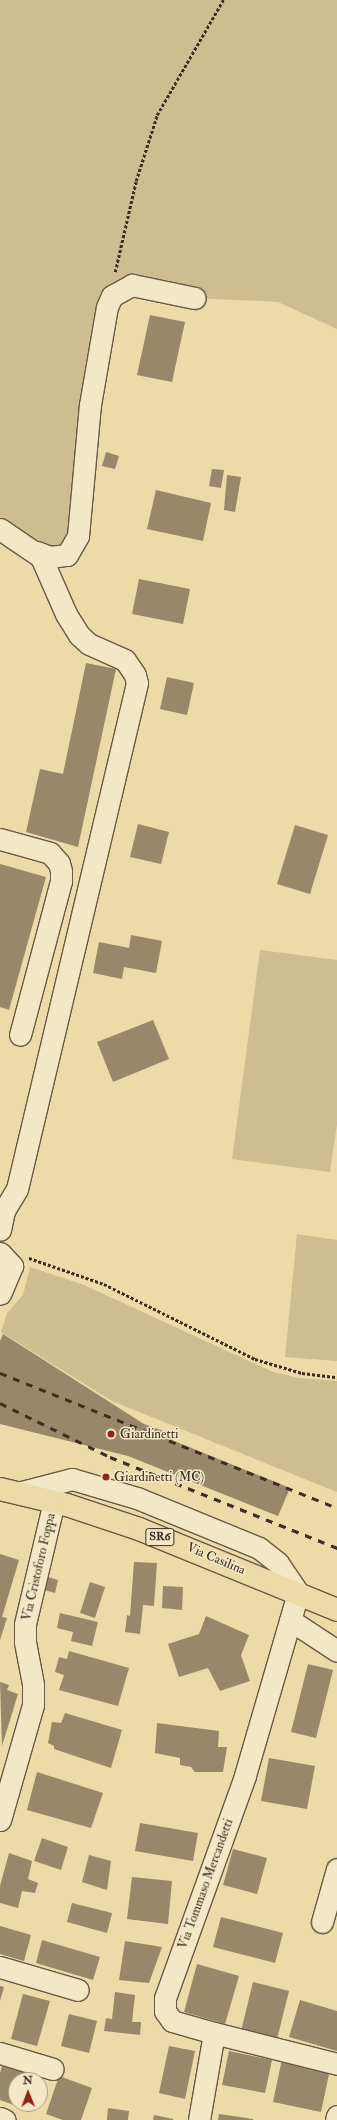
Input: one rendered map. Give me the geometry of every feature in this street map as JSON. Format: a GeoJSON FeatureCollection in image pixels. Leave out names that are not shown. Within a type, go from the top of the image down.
{"type":"FeatureCollection","features":[{"type":"Feature","properties":{"kind":"main road","name":"Via Casilina"},"geometry":{"type":"LineString","coordinates":[[9,1491],[54,1502],[173,1541],[337,1610]]}},
{"type":"Feature","properties":{"kind":"street"},"geometry":{"type":"LineString","coordinates":[[0,528],[37,552],[50,557],[67,555],[78,536],[90,405],[107,307],[112,296],[132,285],[195,298]]}},
{"type":"Feature","properties":{"kind":"street"},"geometry":{"type":"LineString","coordinates":[[1,1217],[17,1189],[137,684],[135,675],[125,660],[89,644],[79,635],[66,614],[37,552]]}},
{"type":"Feature","properties":{"kind":"street"},"geometry":{"type":"LineString","coordinates":[[0,839],[50,853],[59,863],[61,871],[61,881],[20,1035]]}},
{"type":"Feature","properties":{"kind":"street"},"geometry":{"type":"LineString","coordinates":[[0,1253],[12,1266],[0,1294]]}},
{"type":"Feature","properties":{"kind":"street"},"geometry":{"type":"LineString","coordinates":[[9,1491],[72,1479],[137,1498],[259,1548],[278,1563],[298,1593]]}},
{"type":"Feature","properties":{"kind":"street","name":"Via Cristoforo Foppa"},"geometry":{"type":"LineString","coordinates":[[0,1820],[33,1705],[33,1684],[25,1642],[25,1624],[54,1502]]}},
{"type":"Feature","properties":{"kind":"street","name":"Via Tommaso Mercandetti"},"geometry":{"type":"LineString","coordinates":[[298,1593],[245,1776],[165,1998],[165,2011],[172,2021],[337,2064]]}},
{"type":"Feature","properties":{"kind":"street"},"geometry":{"type":"LineString","coordinates":[[290,1620],[337,1651]]}},
{"type":"Feature","properties":{"kind":"street"},"geometry":{"type":"LineString","coordinates":[[322,1922],[337,1869]]}},
{"type":"Feature","properties":{"kind":"street"},"geometry":{"type":"LineString","coordinates":[[0,1967],[78,1990]]}},
{"type":"Feature","properties":{"kind":"street"},"geometry":{"type":"LineString","coordinates":[[199,2120],[214,2033]]}},
{"type":"Feature","properties":{"kind":"street"},"geometry":{"type":"LineString","coordinates":[[0,2053],[53,2069]]}},
{"type":"Feature","properties":{"kind":"street"},"geometry":{"type":"LineString","coordinates":[[336,2120],[337,2116]]}},
{"type":"Feature","properties":{"kind":"street"},"geometry":{"type":"LineString","coordinates":[[0,2118],[5,2120]]}},
{"type":"Feature","properties":{"kind":"path"},"geometry":{"type":"LineString","coordinates":[[114,276],[136,181],[157,114],[223,0]]}},
{"type":"Feature","properties":{"kind":"path"},"geometry":{"type":"LineString","coordinates":[[22,1255],[104,1284],[255,1359],[302,1373],[337,1377]]}},
{"type":"Feature","properties":{"kind":"shaded area"},"geometry":{"type":"Polygon","coordinates":[[[0,0],[337,0],[337,329],[278,302],[195,298],[148,287],[112,296],[67,555],[0,529],[0,0]]]}},
{"type":"Feature","properties":{"kind":"shaded area"},"geometry":{"type":"Polygon","coordinates":[[[260,950],[337,960],[337,1124],[330,1172],[232,1159],[260,950]]]}},
{"type":"Feature","properties":{"kind":"shaded area"},"geometry":{"type":"Polygon","coordinates":[[[297,1234],[337,1240],[337,1361],[285,1357],[297,1234]]]}},
{"type":"Feature","properties":{"kind":"shaded area"},"geometry":{"type":"Polygon","coordinates":[[[30,1267],[84,1285],[273,1372],[299,1378],[337,1381],[337,1492],[112,1401],[1,1332],[7,1313],[23,1295],[30,1267]]]}},
{"type":"Feature","properties":{"kind":"building"},"geometry":{"type":"Polygon","coordinates":[[[150,315],[185,322],[172,382],[137,375],[150,315]]]}},
{"type":"Feature","properties":{"kind":"building"},"geometry":{"type":"Polygon","coordinates":[[[106,452],[119,456],[115,469],[102,466],[106,452]]]}},
{"type":"Feature","properties":{"kind":"building"},"geometry":{"type":"Polygon","coordinates":[[[212,469],[224,470],[221,488],[209,486],[212,469]]]}},
{"type":"Feature","properties":{"kind":"building"},"geometry":{"type":"Polygon","coordinates":[[[227,475],[241,477],[235,512],[224,510],[227,475]]]}},
{"type":"Feature","properties":{"kind":"building"},"geometry":{"type":"Polygon","coordinates":[[[156,490],[211,503],[203,541],[147,529],[156,490]]]}},
{"type":"Feature","properties":{"kind":"building"},"geometry":{"type":"Polygon","coordinates":[[[139,579],[190,589],[183,624],[132,614],[139,579]]]}},
{"type":"Feature","properties":{"kind":"building"},"geometry":{"type":"Polygon","coordinates":[[[86,663],[116,669],[78,847],[26,832],[40,769],[63,774],[86,663]]]}},
{"type":"Feature","properties":{"kind":"building"},"geometry":{"type":"Polygon","coordinates":[[[167,677],[194,683],[187,715],[160,709],[167,677]]]}},
{"type":"Feature","properties":{"kind":"building"},"geometry":{"type":"Polygon","coordinates":[[[138,824],[169,832],[161,864],[130,857],[138,824]]]}},
{"type":"Feature","properties":{"kind":"building"},"geometry":{"type":"Polygon","coordinates":[[[295,825],[328,835],[310,894],[277,884],[295,825]]]}},
{"type":"Feature","properties":{"kind":"building"},"geometry":{"type":"Polygon","coordinates":[[[0,864],[46,877],[9,1010],[0,1007],[0,864]]]}},
{"type":"Feature","properties":{"kind":"building"},"geometry":{"type":"Polygon","coordinates":[[[131,935],[162,941],[156,973],[124,967],[122,979],[93,973],[99,942],[129,948],[131,935]]]}},
{"type":"Feature","properties":{"kind":"building"},"geometry":{"type":"Polygon","coordinates":[[[153,1020],[169,1059],[113,1082],[97,1042],[153,1020]]]}},
{"type":"Feature","properties":{"kind":"building","name":"Giardinetti"},"geometry":{"type":"Polygon","coordinates":[[[3,1334],[144,1424],[169,1433],[167,1438],[290,1488],[278,1516],[128,1456],[0,1424],[0,1341],[3,1334]]]}},
{"type":"Feature","properties":{"kind":"building"},"geometry":{"type":"Polygon","coordinates":[[[0,1554],[19,1560],[2,1617],[7,1618],[0,1640],[0,1554]]]}},
{"type":"Feature","properties":{"kind":"building"},"geometry":{"type":"Polygon","coordinates":[[[134,1562],[157,1563],[154,1606],[143,1605],[140,1634],[125,1632],[127,1615],[130,1616],[134,1562]]]}},
{"type":"Feature","properties":{"kind":"building"},"geometry":{"type":"Polygon","coordinates":[[[44,1576],[58,1580],[55,1593],[41,1589],[44,1576]]]}},
{"type":"Feature","properties":{"kind":"building"},"geometry":{"type":"Polygon","coordinates":[[[90,1582],[105,1587],[95,1618],[80,1613],[90,1582]]]}},
{"type":"Feature","properties":{"kind":"building"},"geometry":{"type":"Polygon","coordinates":[[[163,1586],[183,1587],[182,1610],[162,1608],[163,1586]]]}},
{"type":"Feature","properties":{"kind":"building"},"geometry":{"type":"Polygon","coordinates":[[[60,1613],[98,1622],[92,1646],[71,1641],[73,1632],[57,1628],[60,1613]]]}},
{"type":"Feature","properties":{"kind":"building"},"geometry":{"type":"Polygon","coordinates":[[[206,1616],[249,1635],[241,1655],[250,1681],[220,1691],[208,1668],[179,1677],[168,1644],[199,1634],[206,1616]]]}},
{"type":"Feature","properties":{"kind":"building"},"geometry":{"type":"Polygon","coordinates":[[[69,1651],[129,1668],[118,1706],[59,1690],[64,1675],[55,1672],[59,1657],[67,1659],[69,1651]]]}},
{"type":"Feature","properties":{"kind":"building"},"geometry":{"type":"Polygon","coordinates":[[[308,1664],[333,1670],[316,1738],[291,1732],[308,1664]]]}},
{"type":"Feature","properties":{"kind":"building"},"geometry":{"type":"Polygon","coordinates":[[[0,1682],[9,1685],[7,1690],[18,1694],[2,1746],[0,1682]]]}},
{"type":"Feature","properties":{"kind":"building"},"geometry":{"type":"Polygon","coordinates":[[[65,1713],[122,1730],[111,1768],[54,1749],[54,1746],[48,1743],[52,1722],[61,1723],[65,1713]]]}},
{"type":"Feature","properties":{"kind":"building"},"geometry":{"type":"Polygon","coordinates":[[[157,1723],[219,1731],[218,1747],[227,1747],[223,1772],[195,1772],[191,1767],[180,1765],[180,1758],[155,1753],[157,1723]]]}},
{"type":"Feature","properties":{"kind":"building"},"geometry":{"type":"Polygon","coordinates":[[[269,1758],[315,1766],[307,1809],[261,1801],[269,1758]]]}},
{"type":"Feature","properties":{"kind":"building"},"geometry":{"type":"Polygon","coordinates":[[[37,1772],[103,1793],[91,1828],[27,1810],[37,1772]]]}},
{"type":"Feature","properties":{"kind":"building"},"geometry":{"type":"Polygon","coordinates":[[[140,1823],[198,1833],[193,1861],[135,1851],[140,1823]]]}},
{"type":"Feature","properties":{"kind":"building"},"geometry":{"type":"Polygon","coordinates":[[[42,1838],[68,1847],[61,1870],[34,1861],[42,1838]]]}},
{"type":"Feature","properties":{"kind":"building"},"geometry":{"type":"Polygon","coordinates":[[[233,1849],[267,1858],[257,1894],[223,1885],[233,1849]]]}},
{"type":"Feature","properties":{"kind":"building"},"geometry":{"type":"Polygon","coordinates":[[[9,1853],[32,1861],[28,1879],[38,1883],[35,1893],[22,1891],[18,1908],[0,1903],[0,1886],[9,1853]]]}},
{"type":"Feature","properties":{"kind":"building"},"geometry":{"type":"Polygon","coordinates":[[[89,1855],[111,1861],[107,1890],[82,1882],[89,1855]]]}},
{"type":"Feature","properties":{"kind":"building"},"geometry":{"type":"Polygon","coordinates":[[[132,1877],[172,1881],[168,1924],[127,1919],[132,1877]]]}},
{"type":"Feature","properties":{"kind":"building"},"geometry":{"type":"Polygon","coordinates":[[[72,1903],[112,1913],[107,1933],[67,1922],[72,1903]]]}},
{"type":"Feature","properties":{"kind":"building"},"geometry":{"type":"Polygon","coordinates":[[[221,1917],[283,1933],[275,1963],[213,1947],[221,1917]]]}},
{"type":"Feature","properties":{"kind":"building"},"geometry":{"type":"Polygon","coordinates":[[[0,1926],[31,1935],[24,1961],[0,1954],[0,1926]]]}},
{"type":"Feature","properties":{"kind":"building"},"geometry":{"type":"Polygon","coordinates":[[[42,1940],[100,1957],[93,1980],[36,1963],[42,1940]]]}},
{"type":"Feature","properties":{"kind":"building"},"geometry":{"type":"Polygon","coordinates":[[[125,1941],[162,1947],[149,1983],[119,1980],[125,1941]]]}},
{"type":"Feature","properties":{"kind":"building"},"geometry":{"type":"Polygon","coordinates":[[[197,1964],[239,1976],[225,2024],[184,2012],[197,1964]]]}},
{"type":"Feature","properties":{"kind":"building"},"geometry":{"type":"Polygon","coordinates":[[[253,1982],[289,1991],[277,2039],[241,2031],[253,1982]]]}},
{"type":"Feature","properties":{"kind":"building"},"geometry":{"type":"Polygon","coordinates":[[[0,1986],[4,1987],[0,2001],[0,1986]]]}},
{"type":"Feature","properties":{"kind":"building"},"geometry":{"type":"Polygon","coordinates":[[[115,1992],[135,1995],[132,2022],[141,2022],[140,2035],[104,2031],[106,2018],[112,2019],[115,1992]]]}},
{"type":"Feature","properties":{"kind":"building"},"geometry":{"type":"Polygon","coordinates":[[[23,1994],[50,2001],[37,2046],[11,2039],[23,1994]]]}},
{"type":"Feature","properties":{"kind":"building"},"geometry":{"type":"Polygon","coordinates":[[[300,2000],[337,2011],[337,2051],[289,2037],[300,2000]]]}},
{"type":"Feature","properties":{"kind":"building"},"geometry":{"type":"Polygon","coordinates":[[[69,2014],[97,2021],[89,2053],[61,2046],[69,2014]]]}},
{"type":"Feature","properties":{"kind":"building"},"geometry":{"type":"Polygon","coordinates":[[[169,2046],[195,2051],[185,2099],[159,2093],[169,2046]]]}},
{"type":"Feature","properties":{"kind":"building"},"geometry":{"type":"Polygon","coordinates":[[[229,2051],[272,2060],[265,2093],[222,2085],[229,2051]]]}},
{"type":"Feature","properties":{"kind":"building"},"geometry":{"type":"Polygon","coordinates":[[[282,2059],[330,2069],[321,2112],[273,2102],[282,2059]]]}},
{"type":"Feature","properties":{"kind":"building"},"geometry":{"type":"Polygon","coordinates":[[[3,2063],[28,2072],[8,2072],[8,2103],[0,2100],[0,2073],[3,2063]]]}},
{"type":"Feature","properties":{"kind":"building"},"geometry":{"type":"Polygon","coordinates":[[[59,2076],[92,2088],[81,2120],[63,2120],[46,2114],[48,2112],[59,2076]]]}},
{"type":"Feature","properties":{"kind":"building"},"geometry":{"type":"Polygon","coordinates":[[[108,2108],[129,2111],[128,2120],[107,2120],[108,2108]]]}},
{"type":"Feature","properties":{"kind":"building"},"geometry":{"type":"Polygon","coordinates":[[[219,2114],[253,2119],[253,2120],[218,2120],[219,2114]]]}},
{"type":"Feature","properties":{"kind":"building"},"geometry":{"type":"Polygon","coordinates":[[[154,2115],[173,2119],[173,2120],[153,2120],[154,2115]]]}},
{"type":"Feature","properties":{"kind":"railway"},"geometry":{"type":"LineString","coordinates":[[0,1373],[337,1508]]}},
{"type":"Feature","properties":{"kind":"railway"},"geometry":{"type":"LineString","coordinates":[[0,1403],[110,1457],[337,1548]]}},
{"type":"Feature","properties":{"kind":"place","name":"Giardinetti"},"geometry":{"type":"Point","coordinates":[111,1434]}},
{"type":"Feature","properties":{"kind":"place","name":"Giardinetti (MC)"},"geometry":{"type":"Point","coordinates":[106,1477]}}]}
